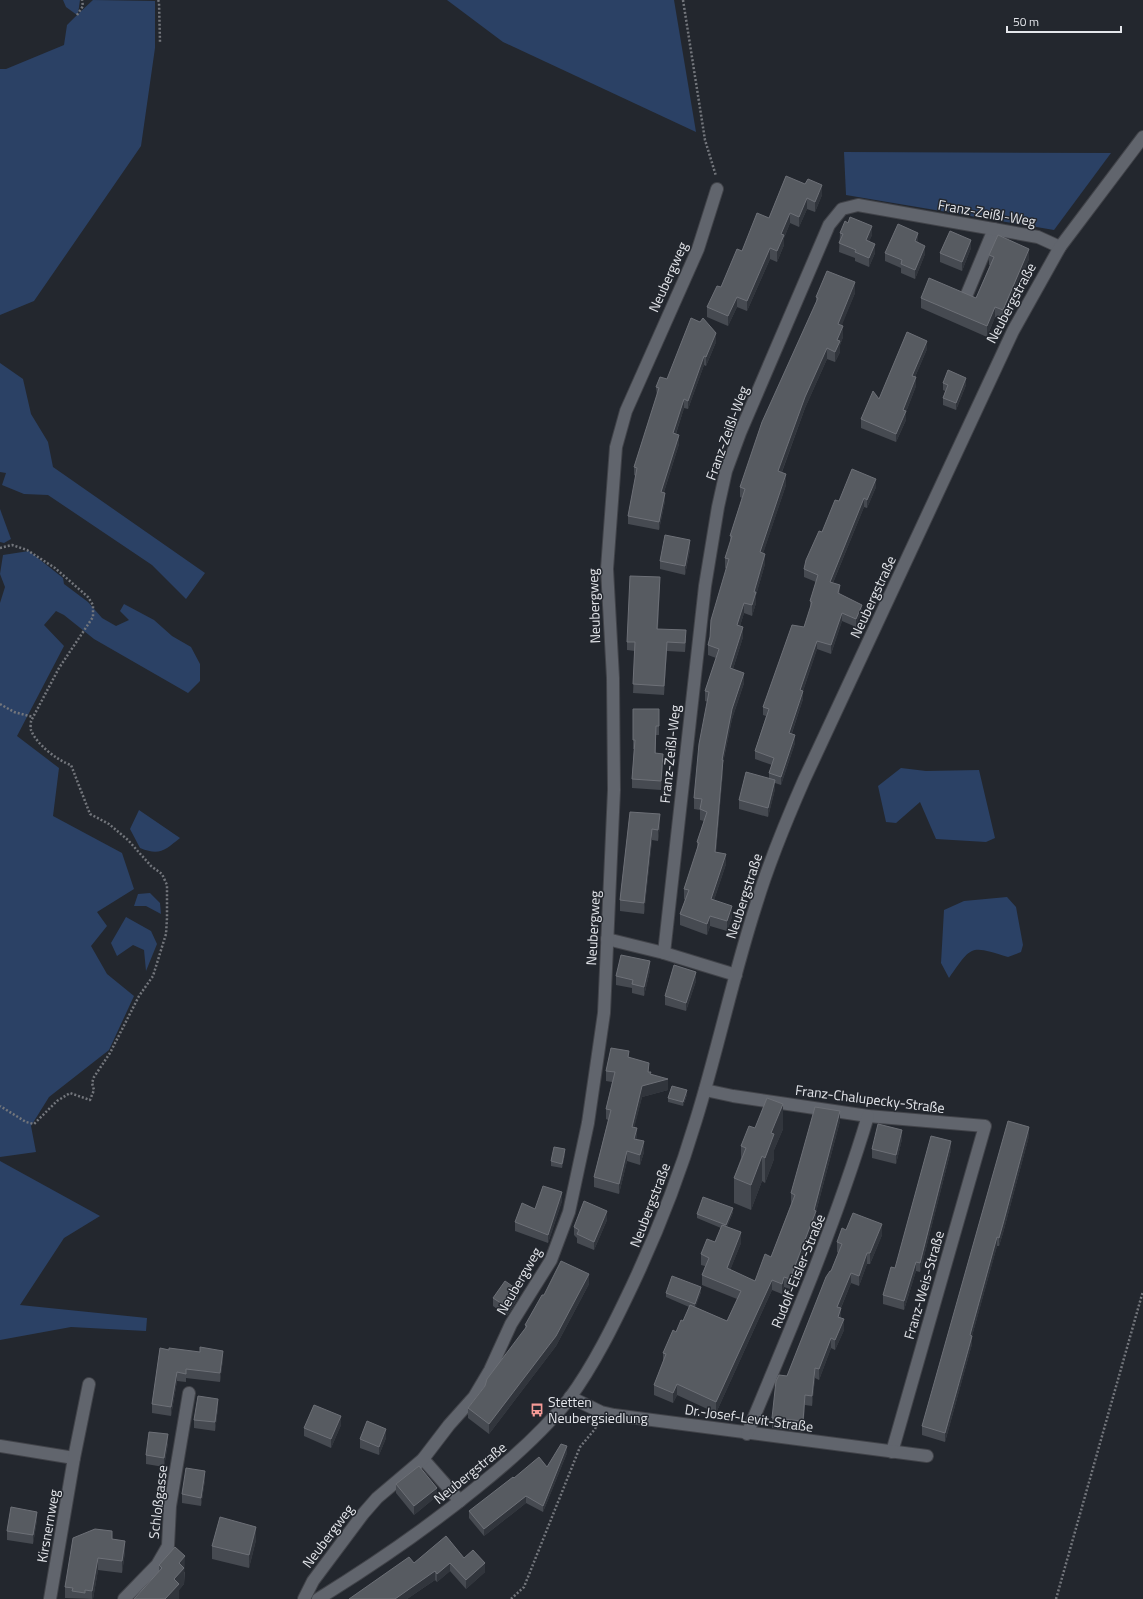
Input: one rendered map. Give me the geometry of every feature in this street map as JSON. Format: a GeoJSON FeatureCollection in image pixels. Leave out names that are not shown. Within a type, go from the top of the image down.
{"type":"FeatureCollection","features":[{"type":"Feature","properties":{"kind":"street","name":"Neubergstraße"},"geometry":{"type":"LineString","coordinates":[[318,1599],[383,1559],[460,1501],[534,1439],[570,1396],[610,1330],[641,1267],[674,1185],[705,1090],[756,904],[796,799],[1001,354],[1036,287],[1060,247],[1143,137]]}},
{"type":"Feature","properties":{"kind":"street","name":"Neubergweg"},"geometry":{"type":"LineString","coordinates":[[304,1599],[313,1582],[363,1514],[377,1498],[423,1459],[478,1391],[511,1324],[551,1260],[569,1212],[585,1137],[603,1026],[614,782],[613,678],[607,569],[616,448],[626,411],[700,244],[717,189]]}},
{"type":"Feature","properties":{"kind":"street","name":"Franz-Zeißl-Weg"},"geometry":{"type":"LineString","coordinates":[[664,953],[704,593],[718,507],[726,471],[740,433],[829,225],[842,209],[858,205],[1038,237],[1060,247]]}},
{"type":"Feature","properties":{"kind":"street"},"geometry":{"type":"LineString","coordinates":[[967,294],[994,229]]}},
{"type":"Feature","properties":{"kind":"street"},"geometry":{"type":"LineString","coordinates":[[608,939],[664,953],[736,975]]}},
{"type":"Feature","properties":{"kind":"street","name":"Franz-Chalupecky-Straße"},"geometry":{"type":"LineString","coordinates":[[705,1090],[733,1096],[868,1116],[985,1126]]}},
{"type":"Feature","properties":{"kind":"street","name":"Rudolf-Eisler-Straße"},"geometry":{"type":"LineString","coordinates":[[747,1434],[829,1236],[850,1177],[868,1116]]}},
{"type":"Feature","properties":{"kind":"street","name":"Franz-Weis-Straße"},"geometry":{"type":"LineString","coordinates":[[892,1452],[985,1126]]}},
{"type":"Feature","properties":{"kind":"street","name":"Kirsnernweg"},"geometry":{"type":"LineString","coordinates":[[50,1599],[74,1458],[89,1384]]}},
{"type":"Feature","properties":{"kind":"street","name":"Schloßgasse"},"geometry":{"type":"LineString","coordinates":[[124,1599],[157,1565],[168,1546],[170,1506],[188,1393]]}},
{"type":"Feature","properties":{"kind":"street","name":"Dr.-Josef-Levit-Straße"},"geometry":{"type":"LineString","coordinates":[[570,1396],[601,1412],[747,1434],[927,1456]]}},
{"type":"Feature","properties":{"kind":"street"},"geometry":{"type":"LineString","coordinates":[[0,1446],[74,1458]]}},
{"type":"Feature","properties":{"kind":"street"},"geometry":{"type":"LineString","coordinates":[[423,1459],[460,1501]]}},
{"type":"Feature","properties":{"kind":"path"},"geometry":{"type":"LineString","coordinates":[[77,15],[83,6],[82,0]]}},
{"type":"Feature","properties":{"kind":"path"},"geometry":{"type":"LineString","coordinates":[[158,0],[160,42]]}},
{"type":"Feature","properties":{"kind":"path"},"geometry":{"type":"LineString","coordinates":[[683,0],[706,140],[716,173],[717,189]]}},
{"type":"Feature","properties":{"kind":"path"},"geometry":{"type":"LineString","coordinates":[[0,548],[12,545],[27,550],[55,568],[88,597],[93,605],[93,617],[63,662],[33,717],[31,730],[39,741],[54,756],[71,765],[90,814],[109,824],[128,840],[151,866],[162,874],[167,885],[166,934],[153,976],[139,996],[110,1053],[94,1077],[92,1083],[94,1090],[90,1100],[70,1093],[57,1101],[34,1124],[26,1122],[0,1106]]}},
{"type":"Feature","properties":{"kind":"path"},"geometry":{"type":"LineString","coordinates":[[0,704],[14,712],[33,717]]}},
{"type":"Feature","properties":{"kind":"path"},"geometry":{"type":"LineString","coordinates":[[1056,1599],[1143,1291]]}},
{"type":"Feature","properties":{"kind":"path"},"geometry":{"type":"LineString","coordinates":[[511,1599],[524,1588],[580,1446],[595,1430],[601,1412]]}},
{"type":"Feature","properties":{"kind":"shaded area"},"geometry":{"type":"Polygon","coordinates":[[[63,0],[80,0],[78,14],[93,0],[155,1],[155,48],[141,146],[34,301],[0,315],[0,69],[6,69],[64,45],[67,25],[77,15],[66,7],[63,0]]]}},
{"type":"Feature","properties":{"kind":"shaded area"},"geometry":{"type":"Polygon","coordinates":[[[447,0],[674,0],[696,132],[503,42],[447,0]]]}},
{"type":"Feature","properties":{"kind":"shaded area"},"geometry":{"type":"Polygon","coordinates":[[[844,152],[1111,153],[1054,230],[846,195],[844,152]]]}},
{"type":"Feature","properties":{"kind":"shaded area"},"geometry":{"type":"Polygon","coordinates":[[[0,363],[23,379],[31,414],[48,442],[53,467],[205,573],[186,599],[152,565],[48,495],[24,494],[2,485],[6,473],[0,472],[0,363]]]}},
{"type":"Feature","properties":{"kind":"shaded area"},"geometry":{"type":"Polygon","coordinates":[[[0,509],[11,539],[4,543],[0,542],[0,509]]]}},
{"type":"Feature","properties":{"kind":"shaded area"},"geometry":{"type":"Polygon","coordinates":[[[29,551],[63,578],[64,584],[88,602],[102,618],[116,626],[129,620],[120,611],[124,604],[154,620],[172,636],[191,647],[200,664],[200,681],[188,693],[94,639],[64,615],[56,611],[44,625],[64,646],[17,736],[59,768],[53,816],[122,853],[134,889],[97,912],[107,926],[91,946],[107,974],[134,996],[109,1050],[49,1097],[31,1126],[36,1152],[0,1157],[0,603],[5,587],[0,574],[3,555],[29,551]]]}},
{"type":"Feature","properties":{"kind":"shaded area"},"geometry":{"type":"Polygon","coordinates":[[[901,768],[926,771],[979,770],[995,838],[986,842],[936,839],[920,802],[896,823],[886,822],[878,786],[901,768]]]}},
{"type":"Feature","properties":{"kind":"shaded area"},"geometry":{"type":"Polygon","coordinates":[[[139,810],[180,838],[166,849],[157,852],[140,848],[130,829],[139,810]]]}},
{"type":"Feature","properties":{"kind":"shaded area"},"geometry":{"type":"Polygon","coordinates":[[[150,893],[160,903],[161,914],[146,906],[134,906],[138,894],[150,893]]]}},
{"type":"Feature","properties":{"kind":"shaded area"},"geometry":{"type":"Polygon","coordinates":[[[1007,897],[1016,907],[1023,945],[1021,952],[1008,957],[986,951],[973,951],[963,959],[949,978],[941,963],[944,910],[964,901],[1007,897]]]}},
{"type":"Feature","properties":{"kind":"shaded area"},"geometry":{"type":"Polygon","coordinates":[[[126,917],[151,931],[157,944],[146,971],[144,950],[133,945],[117,956],[111,943],[126,917]]]}},
{"type":"Feature","properties":{"kind":"shaded area"},"geometry":{"type":"Polygon","coordinates":[[[0,1161],[100,1216],[64,1238],[20,1305],[147,1318],[146,1331],[71,1327],[0,1340],[0,1161]]]}},
{"type":"Feature","properties":{"kind":"building"},"geometry":{"type":"Polygon","coordinates":[[[786,176],[805,184],[808,179],[822,185],[815,202],[807,198],[799,217],[790,213],[781,234],[784,235],[777,251],[770,248],[747,301],[737,297],[728,316],[707,307],[717,286],[721,287],[737,249],[742,251],[757,213],[769,218],[786,176]]]}},
{"type":"Feature","properties":{"kind":"building"},"geometry":{"type":"Polygon","coordinates":[[[850,217],[872,226],[866,240],[875,244],[869,258],[855,252],[856,250],[839,243],[843,234],[840,233],[845,221],[848,223],[850,217]]]}},
{"type":"Feature","properties":{"kind":"building"},"geometry":{"type":"Polygon","coordinates":[[[898,224],[918,233],[915,241],[925,246],[915,270],[901,264],[902,260],[885,253],[898,224]]]}},
{"type":"Feature","properties":{"kind":"building"},"geometry":{"type":"Polygon","coordinates":[[[950,231],[971,240],[962,262],[940,253],[950,231]]]}},
{"type":"Feature","properties":{"kind":"building"},"geometry":{"type":"Polygon","coordinates":[[[998,235],[1029,249],[1003,310],[995,307],[987,326],[921,298],[929,278],[976,298],[994,257],[989,255],[998,235]]]}},
{"type":"Feature","properties":{"kind":"building"},"geometry":{"type":"Polygon","coordinates":[[[827,271],[855,282],[838,324],[843,326],[837,340],[840,341],[835,352],[827,348],[805,397],[778,471],[786,474],[760,552],[765,554],[754,592],[756,592],[752,605],[744,603],[737,625],[743,627],[730,668],[744,673],[732,709],[722,760],[715,852],[726,854],[711,899],[732,906],[727,921],[710,916],[707,924],[680,914],[689,890],[684,889],[699,843],[697,842],[707,812],[700,809],[702,799],[694,798],[699,744],[709,692],[705,691],[719,649],[708,645],[711,620],[729,559],[725,558],[732,536],[730,536],[745,489],[740,487],[762,422],[818,298],[816,297],[827,271]]]}},
{"type":"Feature","properties":{"kind":"building"},"geometry":{"type":"Polygon","coordinates":[[[691,318],[700,322],[703,318],[716,333],[706,357],[704,356],[688,401],[684,399],[673,433],[679,435],[661,492],[665,493],[659,522],[628,516],[637,468],[634,467],[659,388],[656,387],[660,377],[667,379],[691,318]]]}},
{"type":"Feature","properties":{"kind":"building"},"geometry":{"type":"Polygon","coordinates":[[[907,332],[927,341],[912,376],[916,377],[903,410],[906,411],[896,434],[861,419],[873,391],[879,399],[907,332]]]}},
{"type":"Feature","properties":{"kind":"building"},"geometry":{"type":"Polygon","coordinates":[[[948,370],[966,378],[956,403],[943,398],[948,385],[943,383],[948,370]]]}},
{"type":"Feature","properties":{"kind":"building"},"geometry":{"type":"Polygon","coordinates":[[[852,469],[876,479],[867,500],[864,498],[830,582],[840,585],[838,593],[862,605],[856,619],[842,613],[831,645],[817,641],[800,690],[803,691],[789,733],[795,735],[781,777],[769,773],[774,758],[755,751],[769,709],[763,707],[792,625],[804,627],[812,602],[810,601],[818,575],[804,569],[806,560],[819,531],[822,532],[835,500],[839,501],[852,469]]]}},
{"type":"Feature","properties":{"kind":"building"},"geometry":{"type":"Polygon","coordinates":[[[665,535],[690,540],[685,566],[660,561],[665,535]]]}},
{"type":"Feature","properties":{"kind":"building"},"geometry":{"type":"Polygon","coordinates":[[[630,576],[660,577],[657,629],[686,630],[685,643],[667,642],[664,686],[633,684],[635,642],[627,642],[630,576]]]}},
{"type":"Feature","properties":{"kind":"building"},"geometry":{"type":"Polygon","coordinates":[[[633,709],[659,709],[659,726],[656,726],[655,753],[663,754],[661,781],[632,779],[635,740],[633,740],[633,709]]]}},
{"type":"Feature","properties":{"kind":"building"},"geometry":{"type":"Polygon","coordinates":[[[746,772],[775,780],[768,808],[739,800],[746,772]]]}},
{"type":"Feature","properties":{"kind":"building"},"geometry":{"type":"Polygon","coordinates":[[[630,812],[660,814],[658,830],[652,829],[644,903],[620,900],[630,812]]]}},
{"type":"Feature","properties":{"kind":"building"},"geometry":{"type":"Polygon","coordinates":[[[621,955],[650,961],[644,987],[632,984],[633,980],[616,976],[621,955]]]}},
{"type":"Feature","properties":{"kind":"building"},"geometry":{"type":"Polygon","coordinates":[[[674,965],[696,972],[686,1003],[665,996],[674,965]]]}},
{"type":"Feature","properties":{"kind":"building"},"geometry":{"type":"Polygon","coordinates":[[[611,1048],[629,1051],[628,1057],[649,1063],[648,1072],[651,1072],[650,1074],[668,1079],[642,1086],[632,1127],[637,1128],[634,1139],[644,1141],[640,1155],[627,1151],[619,1184],[594,1177],[611,1110],[606,1109],[615,1072],[606,1071],[611,1048]]]}},
{"type":"Feature","properties":{"kind":"building"},"geometry":{"type":"Polygon","coordinates":[[[672,1086],[687,1090],[683,1102],[668,1098],[672,1086]]]}},
{"type":"Feature","properties":{"kind":"building"},"geometry":{"type":"Polygon","coordinates":[[[767,1098],[783,1104],[771,1133],[774,1134],[765,1158],[762,1156],[751,1185],[734,1178],[746,1148],[741,1146],[749,1126],[755,1128],[767,1098]]]}},
{"type":"Feature","properties":{"kind":"building"},"geometry":{"type":"Polygon","coordinates":[[[815,1107],[840,1111],[814,1210],[816,1211],[790,1279],[784,1277],[782,1284],[772,1280],[716,1402],[677,1384],[673,1393],[654,1385],[666,1354],[663,1353],[673,1330],[676,1332],[690,1305],[727,1321],[741,1291],[702,1275],[709,1258],[701,1254],[707,1239],[715,1242],[722,1225],[741,1232],[727,1268],[755,1281],[765,1254],[771,1257],[795,1195],[791,1193],[815,1107]]]}},
{"type":"Feature","properties":{"kind":"building"},"geometry":{"type":"Polygon","coordinates":[[[1008,1121],[1029,1127],[1003,1224],[999,1238],[997,1237],[970,1335],[972,1336],[945,1433],[922,1426],[1008,1121]]]}},
{"type":"Feature","properties":{"kind":"building"},"geometry":{"type":"Polygon","coordinates":[[[878,1124],[902,1130],[896,1155],[872,1149],[878,1124]]]}},
{"type":"Feature","properties":{"kind":"building"},"geometry":{"type":"Polygon","coordinates":[[[931,1136],[951,1141],[920,1263],[916,1262],[904,1301],[883,1295],[891,1267],[895,1268],[931,1136]]]}},
{"type":"Feature","properties":{"kind":"building"},"geometry":{"type":"Polygon","coordinates":[[[554,1147],[565,1149],[562,1164],[551,1161],[554,1147]]]}},
{"type":"Feature","properties":{"kind":"building"},"geometry":{"type":"Polygon","coordinates":[[[543,1186],[562,1192],[548,1235],[515,1222],[522,1203],[535,1209],[543,1186]]]}},
{"type":"Feature","properties":{"kind":"building"},"geometry":{"type":"Polygon","coordinates":[[[703,1197],[733,1208],[726,1225],[697,1214],[703,1197]]]}},
{"type":"Feature","properties":{"kind":"building"},"geometry":{"type":"Polygon","coordinates":[[[584,1201],[607,1211],[594,1242],[577,1234],[579,1230],[574,1227],[584,1201]]]}},
{"type":"Feature","properties":{"kind":"building"},"geometry":{"type":"Polygon","coordinates":[[[853,1213],[882,1224],[870,1253],[867,1253],[859,1276],[851,1273],[837,1307],[841,1308],[838,1317],[844,1319],[835,1340],[831,1338],[819,1369],[815,1368],[812,1396],[805,1395],[803,1421],[772,1418],[776,1381],[779,1375],[787,1376],[826,1277],[831,1271],[842,1244],[837,1242],[842,1228],[846,1230],[853,1213]]]}},
{"type":"Feature","properties":{"kind":"building"},"geometry":{"type":"Polygon","coordinates":[[[561,1261],[589,1274],[556,1336],[489,1424],[468,1408],[485,1386],[487,1379],[527,1326],[525,1325],[542,1295],[544,1295],[561,1261]]]}},
{"type":"Feature","properties":{"kind":"building"},"geometry":{"type":"Polygon","coordinates":[[[672,1276],[701,1287],[695,1304],[666,1293],[672,1276]]]}},
{"type":"Feature","properties":{"kind":"building"},"geometry":{"type":"Polygon","coordinates":[[[505,1281],[518,1290],[507,1307],[493,1298],[505,1281]]]}},
{"type":"Feature","properties":{"kind":"building"},"geometry":{"type":"Polygon","coordinates":[[[200,1347],[223,1351],[220,1373],[186,1369],[186,1374],[177,1372],[171,1407],[152,1404],[160,1348],[200,1352],[200,1347]]]}},
{"type":"Feature","properties":{"kind":"building"},"geometry":{"type":"Polygon","coordinates":[[[198,1396],[218,1399],[215,1422],[194,1420],[198,1396]]]}},
{"type":"Feature","properties":{"kind":"building"},"geometry":{"type":"Polygon","coordinates":[[[314,1405],[341,1416],[331,1439],[304,1428],[314,1405]]]}},
{"type":"Feature","properties":{"kind":"building"},"geometry":{"type":"Polygon","coordinates":[[[367,1421],[386,1429],[379,1447],[360,1439],[367,1421]]]}},
{"type":"Feature","properties":{"kind":"building"},"geometry":{"type":"Polygon","coordinates":[[[149,1432],[168,1434],[164,1458],[146,1455],[149,1432]]]}},
{"type":"Feature","properties":{"kind":"building"},"geometry":{"type":"Polygon","coordinates":[[[561,1444],[567,1446],[543,1506],[526,1496],[484,1529],[469,1511],[513,1477],[514,1478],[539,1457],[547,1467],[561,1444]]]}},
{"type":"Feature","properties":{"kind":"building"},"geometry":{"type":"Polygon","coordinates":[[[419,1466],[437,1488],[414,1506],[396,1484],[419,1466]]]}},
{"type":"Feature","properties":{"kind":"building"},"geometry":{"type":"Polygon","coordinates":[[[186,1468],[205,1471],[201,1498],[182,1494],[186,1468]]]}},
{"type":"Feature","properties":{"kind":"building"},"geometry":{"type":"Polygon","coordinates":[[[11,1507],[37,1512],[33,1535],[7,1531],[11,1507]]]}},
{"type":"Feature","properties":{"kind":"building"},"geometry":{"type":"Polygon","coordinates":[[[220,1517],[256,1527],[249,1555],[212,1546],[220,1517]]]}},
{"type":"Feature","properties":{"kind":"building"},"geometry":{"type":"Polygon","coordinates":[[[95,1529],[112,1531],[112,1539],[125,1541],[122,1561],[98,1558],[92,1591],[85,1590],[85,1593],[72,1591],[73,1588],[65,1587],[73,1538],[95,1529]]]}},
{"type":"Feature","properties":{"kind":"building"},"geometry":{"type":"Polygon","coordinates":[[[446,1536],[464,1558],[473,1550],[485,1563],[466,1580],[450,1563],[437,1574],[435,1571],[395,1599],[349,1599],[409,1557],[414,1563],[446,1536]]]}},
{"type":"Feature","properties":{"kind":"building"},"geometry":{"type":"Polygon","coordinates":[[[175,1547],[185,1556],[179,1563],[184,1568],[174,1579],[179,1584],[165,1599],[134,1599],[162,1568],[159,1565],[175,1547]]]}},
{"type":"Feature","properties":{"kind":"place","name":"Stetten Neubergsiedlung"},"geometry":{"type":"Point","coordinates":[537,1410]}}]}
